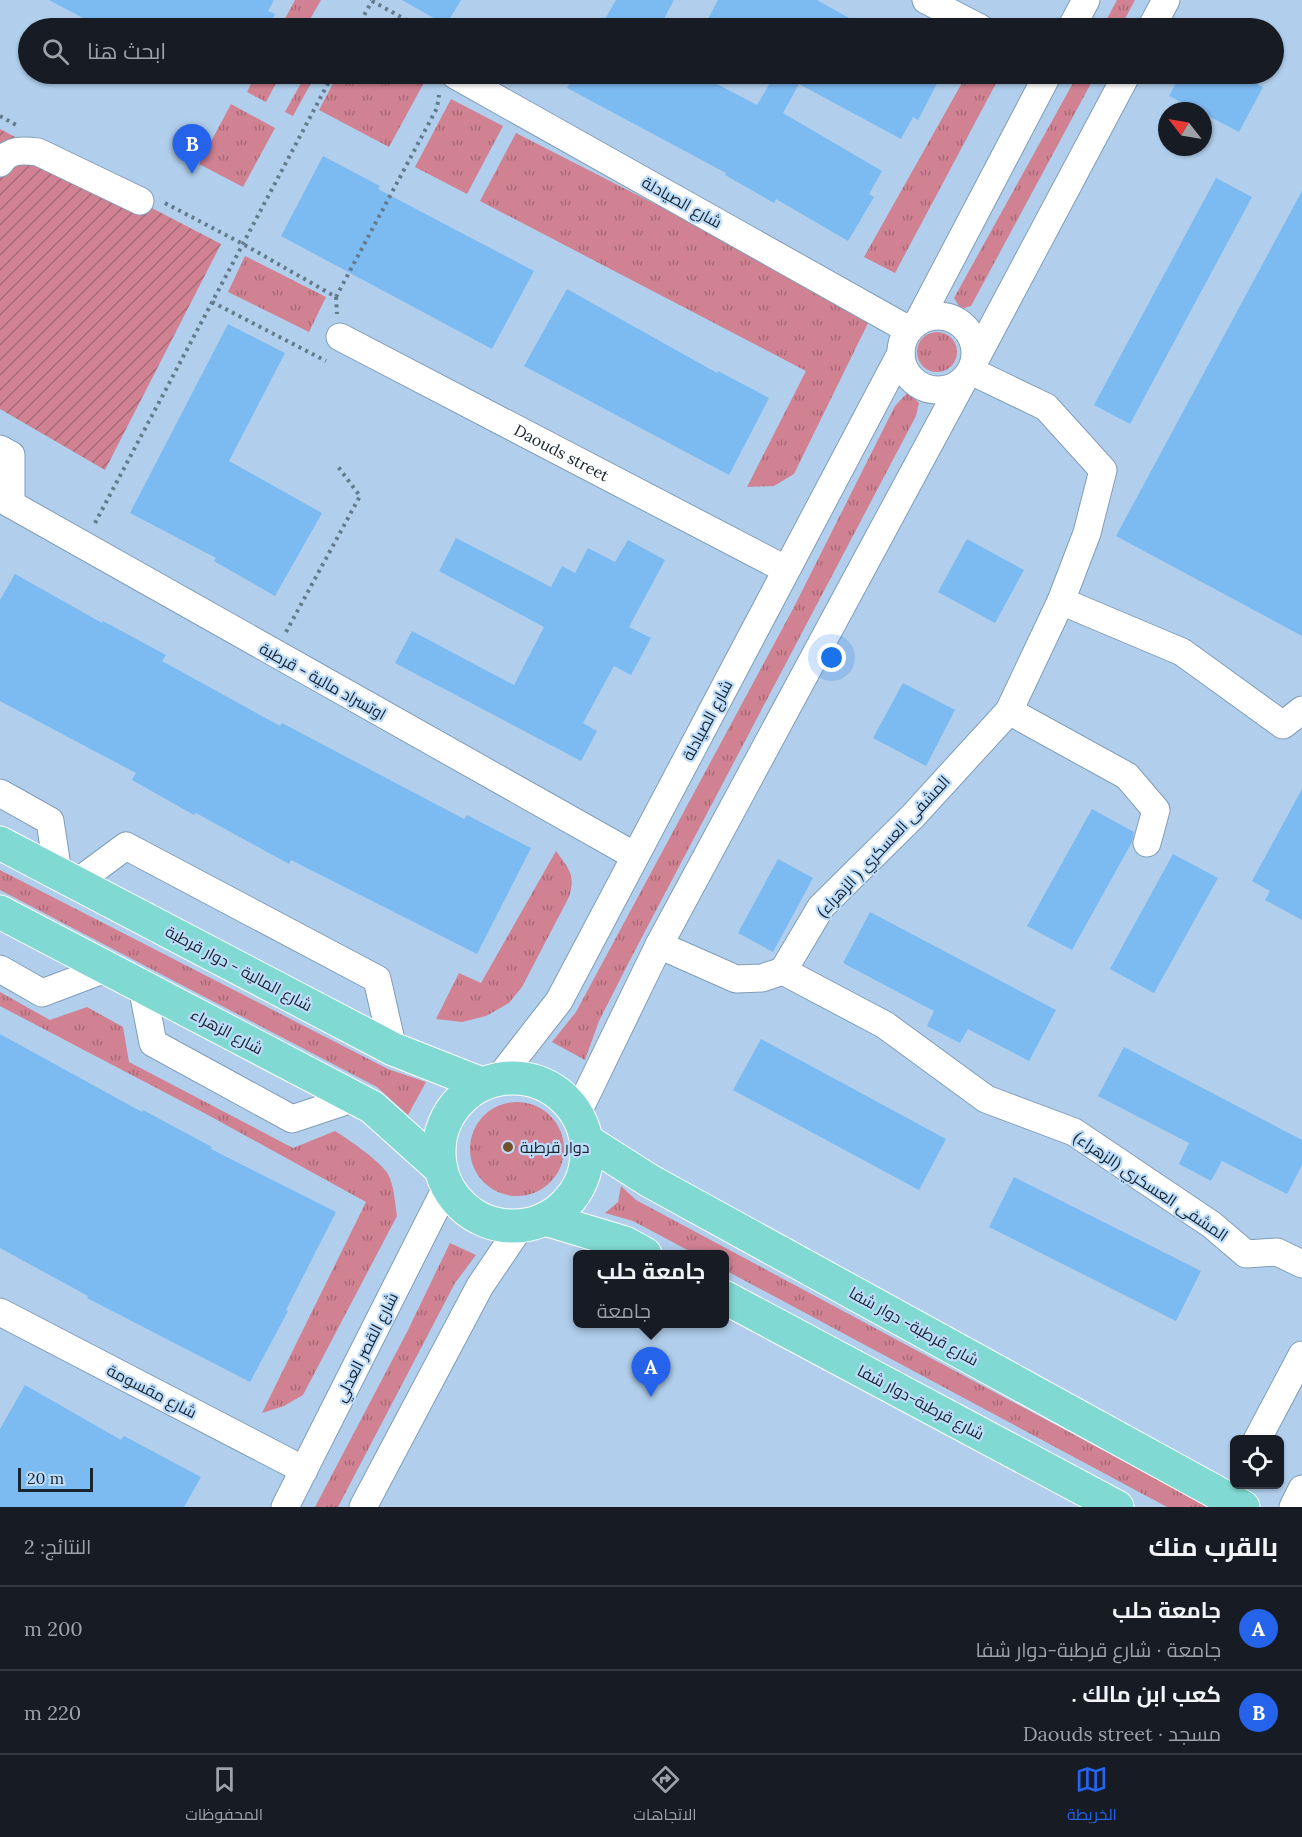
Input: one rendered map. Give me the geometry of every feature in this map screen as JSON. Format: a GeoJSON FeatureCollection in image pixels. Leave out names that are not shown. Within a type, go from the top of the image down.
{"type":"FeatureCollection","features":[{"type":"Feature","properties":{"kind":"main road","name":"شارع المالية - دوار قرطبة"},"geometry":{"type":"LineString","coordinates":[[0,843],[393,1049],[490,1081]]}},
{"type":"Feature","properties":{"kind":"main road","name":"شارع الزهراء"},"geometry":{"type":"LineString","coordinates":[[0,912],[372,1107],[444,1177]]}},
{"type":"Feature","properties":{"kind":"main road"},"geometry":{"type":"LineString","coordinates":[[533,1223],[565,1206],[579,1187],[586,1165],[582,1127],[556,1091],[529,1079],[490,1081],[460,1098],[446,1119],[439,1143],[444,1177],[459,1204],[477,1218],[498,1226],[533,1223],[625,1244],[637,1250]]}},
{"type":"Feature","properties":{"kind":"main road","name":"شارع قرطبة- دوار شفا"},"geometry":{"type":"LineString","coordinates":[[582,1127],[650,1181],[1234,1495]]}},
{"type":"Feature","properties":{"kind":"main road","name":"شارع قرطبة-دوار شفا"},"geometry":{"type":"LineString","coordinates":[[729,1300],[1117,1507]]}},
{"type":"Feature","properties":{"kind":"street"},"geometry":{"type":"LineString","coordinates":[[926,0],[961,18]]}},
{"type":"Feature","properties":{"kind":"street"},"geometry":{"type":"LineString","coordinates":[[1076,18],[1086,0]]}},
{"type":"Feature","properties":{"kind":"street"},"geometry":{"type":"LineString","coordinates":[[1156,18],[1166,0]]}},
{"type":"Feature","properties":{"kind":"street","name":"شارع الصيادلة"},"geometry":{"type":"LineString","coordinates":[[452,84],[909,335]]}},
{"type":"Feature","properties":{"kind":"street","name":"شارع الصيادلة"},"geometry":{"type":"LineString","coordinates":[[490,1081],[559,1001],[1043,84]]}},
{"type":"Feature","properties":{"kind":"street"},"geometry":{"type":"LineString","coordinates":[[582,1127],[659,945],[970,371],[1122,84]]}},
{"type":"Feature","properties":{"kind":"street"},"geometry":{"type":"LineString","coordinates":[[0,163],[4,156],[21,149],[38,152],[140,201]]}},
{"type":"Feature","properties":{"kind":"street"},"geometry":{"type":"LineString","coordinates":[[942,316],[953,319],[964,326],[971,335],[975,347],[970,371],[953,388],[941,391],[923,387],[909,376],[903,365],[909,335],[929,317],[942,316]]}},
{"type":"Feature","properties":{"kind":"street","name":"Daouds street"},"geometry":{"type":"LineString","coordinates":[[340,337],[785,569]]}},
{"type":"Feature","properties":{"kind":"street","name":"المشفى العسكري ( الزهراء)"},"geometry":{"type":"LineString","coordinates":[[783,971],[821,907],[913,816],[1009,711],[1061,601],[1087,533],[1103,470],[1047,407],[970,371]]}},
{"type":"Feature","properties":{"kind":"street","name":"اوتسراد مالية - قرطبة"},"geometry":{"type":"LineString","coordinates":[[0,449],[11,455],[5,501],[635,856]]}},
{"type":"Feature","properties":{"kind":"street"},"geometry":{"type":"LineString","coordinates":[[1061,601],[1182,652],[1283,725],[1302,710]]}},
{"type":"Feature","properties":{"kind":"street"},"geometry":{"type":"LineString","coordinates":[[1009,711],[1126,776],[1156,810],[1147,843]]}},
{"type":"Feature","properties":{"kind":"street"},"geometry":{"type":"LineString","coordinates":[[0,793],[50,821],[67,878],[126,846],[377,979],[393,1049]]}},
{"type":"Feature","properties":{"kind":"street"},"geometry":{"type":"LineString","coordinates":[[659,945],[736,979],[762,978],[783,971]]}},
{"type":"Feature","properties":{"kind":"street"},"geometry":{"type":"LineString","coordinates":[[0,969],[42,993],[108,968]]}},
{"type":"Feature","properties":{"kind":"street","name":"المشفى العسكري (الزهراء)"},"geometry":{"type":"LineString","coordinates":[[783,971],[885,1025],[986,1099],[1074,1132],[1212,1225],[1246,1254],[1277,1252],[1302,1264]]}},
{"type":"Feature","properties":{"kind":"street"},"geometry":{"type":"LineString","coordinates":[[142,986],[153,1043],[292,1119],[355,1098]]}},
{"type":"Feature","properties":{"kind":"street","name":"شارع القصر العدلي"},"geometry":{"type":"LineString","coordinates":[[285,1507],[444,1177]]}},
{"type":"Feature","properties":{"kind":"street"},"geometry":{"type":"LineString","coordinates":[[363,1507],[480,1286],[533,1223]]}},
{"type":"Feature","properties":{"kind":"street","name":"شارع مقسومة"},"geometry":{"type":"LineString","coordinates":[[0,1312],[304,1470]]}},
{"type":"Feature","properties":{"kind":"street"},"geometry":{"type":"LineString","coordinates":[[1260,1435],[1302,1355]]}},
{"type":"Feature","properties":{"kind":"street"},"geometry":{"type":"LineString","coordinates":[[1293,1507],[1302,1489]]}},
{"type":"Feature","properties":{"kind":"path"},"geometry":{"type":"LineString","coordinates":[[362,18],[372,0],[404,18]]}},
{"type":"Feature","properties":{"kind":"path"},"geometry":{"type":"LineString","coordinates":[[83,545],[328,84]]}},
{"type":"Feature","properties":{"kind":"path"},"geometry":{"type":"LineString","coordinates":[[340,337],[336,297],[437,108],[447,84]]}},
{"type":"Feature","properties":{"kind":"path"},"geometry":{"type":"LineString","coordinates":[[243,244],[336,297]]}},
{"type":"Feature","properties":{"kind":"path"},"geometry":{"type":"LineString","coordinates":[[212,302],[327,361]]}},
{"type":"Feature","properties":{"kind":"path"},"geometry":{"type":"LineString","coordinates":[[274,654],[360,496],[336,464]]}},
{"type":"Feature","properties":{"kind":"green space"},"geometry":{"type":"Polygon","coordinates":[[[295,0],[321,0],[311,18],[285,18],[295,0]]]}},
{"type":"Feature","properties":{"kind":"green space"},"geometry":{"type":"Polygon","coordinates":[[[1117,0],[1135,0],[1125,18],[1107,18],[1117,0]]]}},
{"type":"Feature","properties":{"kind":"green space"},"geometry":{"type":"Polygon","coordinates":[[[251,84],[276,84],[266,102],[247,92],[251,84]]]}},
{"type":"Feature","properties":{"kind":"green space"},"geometry":{"type":"Polygon","coordinates":[[[300,84],[311,84],[293,116],[285,112],[300,84]]]}},
{"type":"Feature","properties":{"kind":"green space"},"geometry":{"type":"Polygon","coordinates":[[[333,84],[423,84],[389,147],[319,110],[333,84]]]}},
{"type":"Feature","properties":{"kind":"green space"},"geometry":{"type":"Polygon","coordinates":[[[961,84],[996,84],[895,273],[864,257],[961,84]]]}},
{"type":"Feature","properties":{"kind":"green space"},"geometry":{"type":"Polygon","coordinates":[[[1072,84],[1091,84],[971,306],[961,309],[954,298],[1072,84]]]}},
{"type":"Feature","properties":{"kind":"green space"},"geometry":{"type":"Polygon","coordinates":[[[451,99],[503,126],[467,194],[415,167],[451,99]]]}},
{"type":"Feature","properties":{"kind":"green space"},"geometry":{"type":"Polygon","coordinates":[[[231,104],[275,128],[243,187],[199,164],[231,104]]]}},
{"type":"Feature","properties":{"kind":"green space"},"geometry":{"type":"Polygon","coordinates":[[[0,129],[221,244],[105,470],[0,409],[0,129]]]}},
{"type":"Feature","properties":{"kind":"green space"},"geometry":{"type":"Polygon","coordinates":[[[516,133],[872,315],[794,474],[774,486],[747,487],[806,371],[480,201],[516,133]]]}},
{"type":"Feature","properties":{"kind":"green space"},"geometry":{"type":"Polygon","coordinates":[[[245,256],[326,297],[309,332],[228,292],[245,256]]]}},
{"type":"Feature","properties":{"kind":"green space"},"geometry":{"type":"Polygon","coordinates":[[[937,332],[951,338],[957,352],[951,366],[937,372],[923,366],[917,352],[923,338],[937,332]]]}},
{"type":"Feature","properties":{"kind":"green space"},"geometry":{"type":"Polygon","coordinates":[[[908,392],[919,403],[916,416],[631,958],[599,1021],[585,1060],[552,1042],[576,1012],[794,607],[895,406],[908,392]]]}},
{"type":"Feature","properties":{"kind":"green space"},"geometry":{"type":"Polygon","coordinates":[[[556,851],[570,873],[572,883],[569,897],[522,987],[509,1003],[486,1016],[462,1022],[436,1019],[459,973],[481,983],[556,851]]]}},
{"type":"Feature","properties":{"kind":"green space"},"geometry":{"type":"Polygon","coordinates":[[[0,870],[388,1069],[426,1082],[408,1115],[377,1087],[0,890],[0,870]]]}},
{"type":"Feature","properties":{"kind":"green space"},"geometry":{"type":"Polygon","coordinates":[[[0,992],[50,1020],[87,1007],[123,1027],[129,1062],[293,1148],[335,1131],[371,1157],[388,1174],[397,1216],[303,1395],[284,1406],[262,1413],[366,1202],[208,1115],[0,1006],[0,992]]]}},
{"type":"Feature","properties":{"kind":"green space"},"geometry":{"type":"Polygon","coordinates":[[[517,1102],[535,1105],[550,1116],[561,1131],[564,1149],[561,1167],[550,1182],[535,1193],[517,1196],[499,1193],[484,1182],[473,1167],[470,1149],[473,1131],[484,1116],[499,1105],[517,1102]]]}},
{"type":"Feature","properties":{"kind":"green space"},"geometry":{"type":"Polygon","coordinates":[[[621,1186],[636,1200],[1209,1507],[1167,1507],[729,1272],[729,1250],[687,1250],[633,1221],[605,1213],[618,1202],[621,1186]]]}},
{"type":"Feature","properties":{"kind":"green space"},"geometry":{"type":"Polygon","coordinates":[[[450,1243],[476,1255],[455,1283],[338,1507],[315,1507],[407,1332],[450,1243]]]}},
{"type":"Feature","properties":{"kind":"building"},"geometry":{"type":"Polygon","coordinates":[[[49,0],[274,0],[268,11],[275,14],[273,18],[83,18],[49,0]]]}},
{"type":"Feature","properties":{"kind":"building"},"geometry":{"type":"Polygon","coordinates":[[[402,0],[461,0],[450,18],[434,18],[402,0]]]}},
{"type":"Feature","properties":{"kind":"building"},"geometry":{"type":"Polygon","coordinates":[[[616,0],[674,0],[664,18],[606,18],[616,0]]]}},
{"type":"Feature","properties":{"kind":"building"},"geometry":{"type":"Polygon","coordinates":[[[718,0],[817,0],[849,18],[708,18],[718,0]]]}},
{"type":"Feature","properties":{"kind":"building"},"geometry":{"type":"Polygon","coordinates":[[[569,84],[717,84],[757,105],[769,84],[799,84],[783,113],[882,171],[869,194],[874,197],[848,241],[776,199],[774,203],[725,175],[726,173],[567,88],[569,84]]]}},
{"type":"Feature","properties":{"kind":"building"},"geometry":{"type":"Polygon","coordinates":[[[799,84],[937,84],[918,120],[913,117],[901,139],[799,84]]]}},
{"type":"Feature","properties":{"kind":"building"},"geometry":{"type":"Polygon","coordinates":[[[1176,84],[1257,84],[1263,87],[1239,132],[1212,118],[1212,102],[1181,102],[1169,96],[1176,84]]]}},
{"type":"Feature","properties":{"kind":"building"},"geometry":{"type":"Polygon","coordinates":[[[323,156],[380,186],[378,189],[534,271],[492,349],[281,236],[323,156]]]}},
{"type":"Feature","properties":{"kind":"building"},"geometry":{"type":"Polygon","coordinates":[[[1216,178],[1252,197],[1130,424],[1094,405],[1216,178]]]}},
{"type":"Feature","properties":{"kind":"building"},"geometry":{"type":"Polygon","coordinates":[[[1302,191],[1302,636],[1116,536],[1302,191]]]}},
{"type":"Feature","properties":{"kind":"building"},"geometry":{"type":"Polygon","coordinates":[[[567,289],[717,373],[718,371],[769,398],[729,475],[524,366],[567,289]]]}},
{"type":"Feature","properties":{"kind":"building"},"geometry":{"type":"Polygon","coordinates":[[[228,324],[285,353],[229,461],[322,513],[275,596],[214,561],[216,558],[130,513],[228,324]]]}},
{"type":"Feature","properties":{"kind":"building"},"geometry":{"type":"Polygon","coordinates":[[[456,538],[551,587],[562,566],[575,573],[588,548],[615,562],[628,540],[665,560],[629,627],[651,638],[631,675],[614,666],[583,723],[597,731],[581,761],[395,663],[412,631],[514,685],[544,627],[439,571],[456,538]]]}},
{"type":"Feature","properties":{"kind":"building"},"geometry":{"type":"Polygon","coordinates":[[[967,539],[1024,570],[995,623],[938,592],[967,539]]]}},
{"type":"Feature","properties":{"kind":"building"},"geometry":{"type":"Polygon","coordinates":[[[15,574],[102,623],[103,621],[166,655],[162,661],[280,726],[282,723],[464,819],[467,815],[531,848],[477,954],[291,860],[289,864],[196,813],[194,815],[132,780],[136,773],[0,701],[0,600],[15,574]]]}},
{"type":"Feature","properties":{"kind":"building"},"geometry":{"type":"Polygon","coordinates":[[[903,683],[955,710],[926,766],[873,738],[903,683]]]}},
{"type":"Feature","properties":{"kind":"building"},"geometry":{"type":"Polygon","coordinates":[[[1302,789],[1302,920],[1265,900],[1270,891],[1252,881],[1302,789]]]}},
{"type":"Feature","properties":{"kind":"building"},"geometry":{"type":"Polygon","coordinates":[[[1092,809],[1134,832],[1132,842],[1072,950],[1027,926],[1092,809]]]}},
{"type":"Feature","properties":{"kind":"building"},"geometry":{"type":"Polygon","coordinates":[[[1173,854],[1218,878],[1154,993],[1110,969],[1173,854]]]}},
{"type":"Feature","properties":{"kind":"building"},"geometry":{"type":"Polygon","coordinates":[[[778,859],[813,878],[773,952],[738,933],[778,859]]]}},
{"type":"Feature","properties":{"kind":"building"},"geometry":{"type":"Polygon","coordinates":[[[870,912],[1056,1010],[1029,1061],[968,1029],[960,1043],[927,1026],[934,1011],[843,963],[870,912]]]}},
{"type":"Feature","properties":{"kind":"building"},"geometry":{"type":"Polygon","coordinates":[[[0,1034],[142,1112],[143,1110],[212,1147],[211,1149],[336,1212],[286,1310],[288,1311],[250,1382],[87,1298],[88,1296],[0,1248],[0,1034]]]}},
{"type":"Feature","properties":{"kind":"building"},"geometry":{"type":"Polygon","coordinates":[[[761,1039],[946,1139],[919,1190],[733,1090],[761,1039]]]}},
{"type":"Feature","properties":{"kind":"building"},"geometry":{"type":"Polygon","coordinates":[[[1124,1047],[1302,1140],[1302,1165],[1287,1194],[1222,1161],[1211,1181],[1179,1164],[1189,1143],[1098,1096],[1124,1047]]]}},
{"type":"Feature","properties":{"kind":"building"},"geometry":{"type":"Polygon","coordinates":[[[1014,1177],[1201,1271],[1176,1321],[989,1227],[1014,1177]]]}},
{"type":"Feature","properties":{"kind":"building"},"geometry":{"type":"Polygon","coordinates":[[[25,1385],[121,1440],[124,1436],[201,1477],[184,1507],[0,1507],[0,1429],[25,1385]]]}},
{"type":"Feature","properties":{"kind":"place","name":"كعب ابن مالك ."},"geometry":{"type":"Point","coordinates":[192,174]}},
{"type":"Feature","properties":{"kind":"place","name":"دوار قرطبة"},"geometry":{"type":"Point","coordinates":[508,1147]}},
{"type":"Feature","properties":{"kind":"place","name":"جامعة حلب"},"geometry":{"type":"Point","coordinates":[651,1397]}}]}
